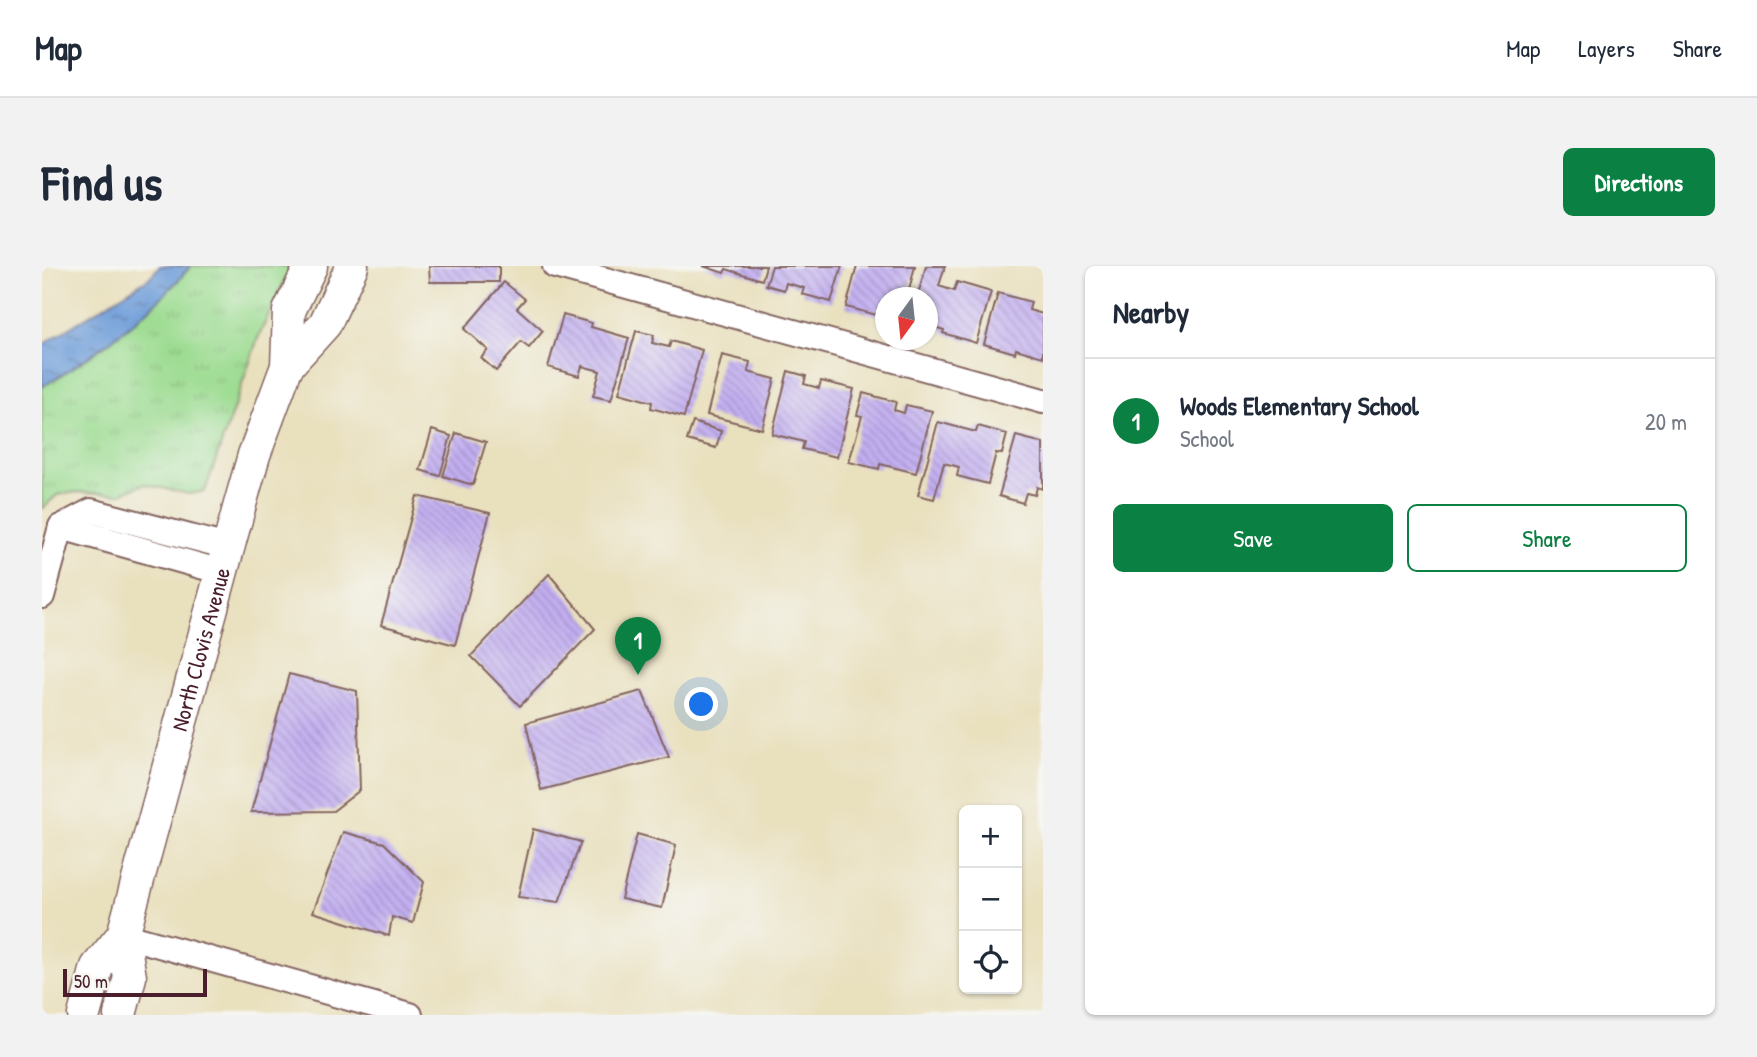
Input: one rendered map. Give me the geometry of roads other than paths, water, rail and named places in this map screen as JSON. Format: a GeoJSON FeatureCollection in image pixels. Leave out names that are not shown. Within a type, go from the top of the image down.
{"type":"FeatureCollection","features":[{"type":"Feature","properties":{"kind":"main road","name":"North Clovis Avenue"},"geometry":{"type":"LineString","coordinates":[[84,1015],[97,967],[123,935],[254,455],[286,366],[289,311],[311,266]]}},
{"type":"Feature","properties":{"kind":"main road","name":"North Clovis Avenue"},"geometry":{"type":"LineString","coordinates":[[286,366],[325,324],[352,266]]}},
{"type":"Feature","properties":{"kind":"main road","name":"North Clovis Avenue"},"geometry":{"type":"LineString","coordinates":[[120,1015],[130,977],[123,935]]}},
{"type":"Feature","properties":{"kind":"street"},"geometry":{"type":"LineString","coordinates":[[555,266],[1043,401]]}},
{"type":"Feature","properties":{"kind":"street"},"geometry":{"type":"LineString","coordinates":[[42,596],[61,527],[91,511],[225,559]]}},
{"type":"Feature","properties":{"kind":"street"},"geometry":{"type":"LineString","coordinates":[[123,935],[410,1015]]}},
{"type":"Feature","properties":{"kind":"water"},"geometry":{"type":"Polygon","coordinates":[[[160,266],[191,266],[140,317],[83,361],[42,387],[42,345],[149,278],[160,266]]]}},
{"type":"Feature","properties":{"kind":"place","name":"Woods Elementary School"},"geometry":{"type":"Point","coordinates":[638,675]}}]}
